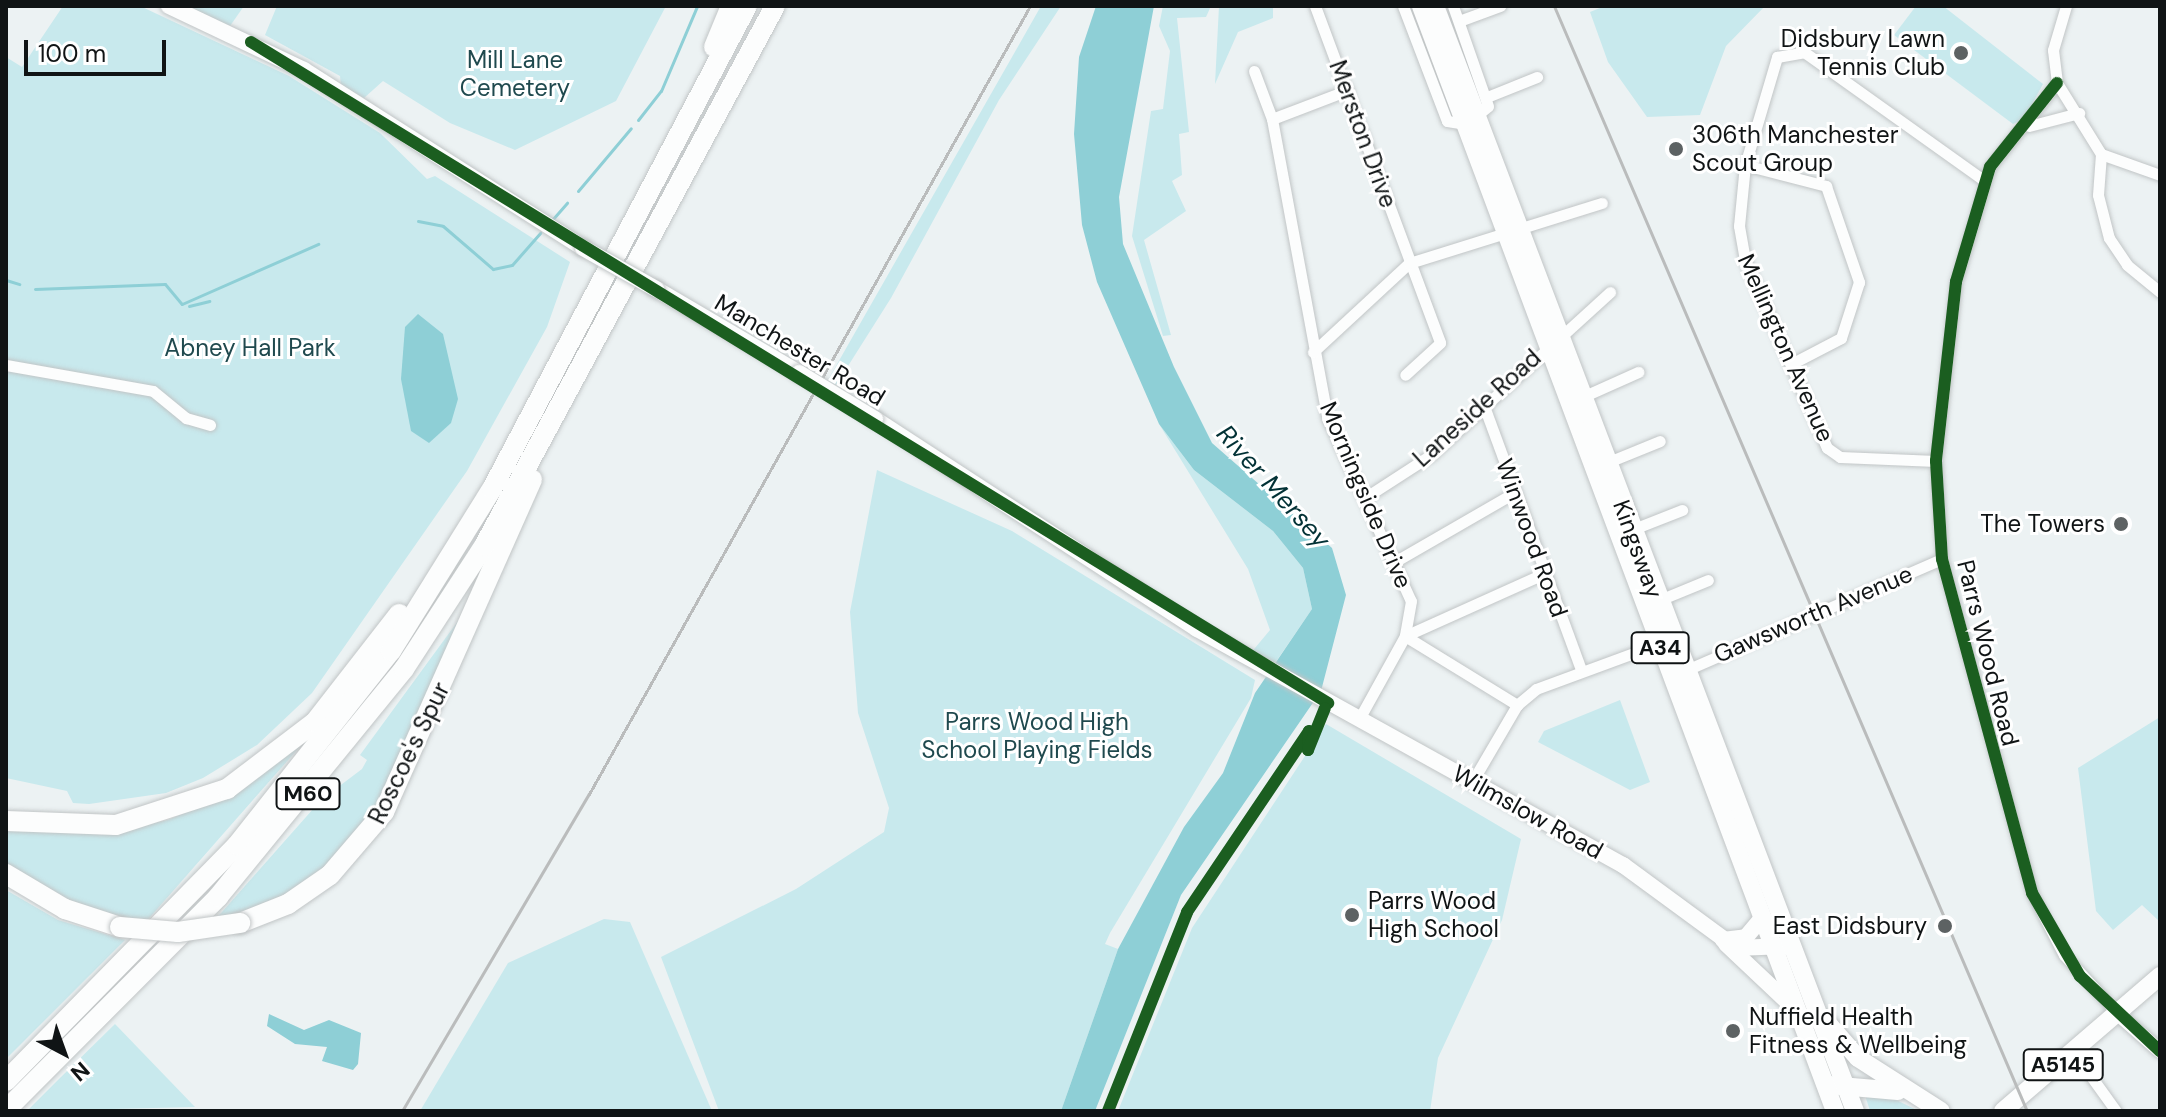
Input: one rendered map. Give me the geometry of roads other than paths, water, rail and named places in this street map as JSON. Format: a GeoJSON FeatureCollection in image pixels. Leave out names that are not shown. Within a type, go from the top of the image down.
{"type":"FeatureCollection","features":[{"type":"Feature","properties":{"kind":"highway","name":"M60"},"geometry":{"type":"LineString","coordinates":[[703,86],[731,6]]}},
{"type":"Feature","properties":{"kind":"highway","name":"M60"},"geometry":{"type":"LineString","coordinates":[[6,1081],[277,799],[391,651],[492,489],[747,6]]}},
{"type":"Feature","properties":{"kind":"highway","name":"M60"},"geometry":{"type":"LineString","coordinates":[[6,1110],[218,897],[329,768],[447,607],[549,429],[723,95],[775,6]]}},
{"type":"Feature","properties":{"kind":"highway","name":"M60"},"geometry":{"type":"LineString","coordinates":[[723,95],[788,6]]}},
{"type":"Feature","properties":{"kind":"highway","name":"Roscoe's Spur"},"geometry":{"type":"LineString","coordinates":[[6,874],[65,909],[120,927],[178,932],[240,923],[315,887],[352,855],[384,812],[520,516],[549,429]]}},
{"type":"Feature","properties":{"kind":"highway","name":"M60"},"geometry":{"type":"LineString","coordinates":[[6,821],[86,828],[143,821],[249,777],[332,703],[492,489]]}},
{"type":"Feature","properties":{"kind":"main road","name":"Manchester Road"},"geometry":{"type":"LineString","coordinates":[[169,6],[335,89],[583,248],[875,419],[983,496],[1323,701]]}},
{"type":"Feature","properties":{"kind":"main road","name":"Kingsway"},"geometry":{"type":"LineString","coordinates":[[1421,6],[1472,121]]}},
{"type":"Feature","properties":{"kind":"main road","name":"Kingsway"},"geometry":{"type":"LineString","coordinates":[[1435,6],[1472,121],[1658,644],[1763,917],[1784,946],[1797,1011],[1834,1084],[1855,1111]]}},
{"type":"Feature","properties":{"kind":"main road","name":"Kingsway"},"geometry":{"type":"LineString","coordinates":[[1552,341],[1580,398],[1606,463],[1784,946],[1818,1013],[1834,1084],[1835,1111]]}},
{"type":"Feature","properties":{"kind":"main road","name":"Wilmslow Road"},"geometry":{"type":"LineString","coordinates":[[1323,701],[1623,865],[1723,940],[1797,1011]]}},
{"type":"Feature","properties":{"kind":"main road"},"geometry":{"type":"LineString","coordinates":[[1723,940],[1746,937],[1763,917]]}},
{"type":"Feature","properties":{"kind":"main road","name":"Wilmslow Road"},"geometry":{"type":"LineString","coordinates":[[1723,940],[1752,951],[1784,946]]}},
{"type":"Feature","properties":{"kind":"main road","name":"A5145"},"geometry":{"type":"LineString","coordinates":[[2003,1111],[2075,1054],[2160,976]]}},
{"type":"Feature","properties":{"kind":"main road"},"geometry":{"type":"LineString","coordinates":[[1818,1013],[1858,1058],[1941,1111]]}},
{"type":"Feature","properties":{"kind":"main road"},"geometry":{"type":"LineString","coordinates":[[1834,1084],[1909,1093]]}},
{"type":"Feature","properties":{"kind":"street","name":"Merston Drive"},"geometry":{"type":"LineString","coordinates":[[1315,6],[1440,343],[1405,375]]}},
{"type":"Feature","properties":{"kind":"street"},"geometry":{"type":"LineString","coordinates":[[1403,6],[1447,121],[1472,121],[1487,97],[1537,77]]}},
{"type":"Feature","properties":{"kind":"street"},"geometry":{"type":"LineString","coordinates":[[1453,6],[1487,97]]}},
{"type":"Feature","properties":{"kind":"street"},"geometry":{"type":"LineString","coordinates":[[1459,21],[1500,6]]}},
{"type":"Feature","properties":{"kind":"street"},"geometry":{"type":"LineString","coordinates":[[2066,6],[2053,50],[2057,83],[2079,113],[2101,154],[2098,195],[2109,238],[2127,265],[2160,292]]}},
{"type":"Feature","properties":{"kind":"street","name":"Mellington Avenue"},"geometry":{"type":"LineString","coordinates":[[1936,461],[1840,457],[1821,438],[1741,245],[1745,165],[1773,67],[1794,51],[1985,181]]}},
{"type":"Feature","properties":{"kind":"street","name":"Morningside Drive"},"geometry":{"type":"LineString","coordinates":[[1254,71],[1272,119],[1327,417],[1396,561],[1411,601],[1405,636],[1359,719]]}},
{"type":"Feature","properties":{"kind":"street","name":"Parrs Wood Road"},"geometry":{"type":"LineString","coordinates":[[2057,83],[2018,131],[1985,181],[1956,282],[1936,461],[1942,559],[2032,893],[2064,955],[2118,1014],[2160,1051]]}},
{"type":"Feature","properties":{"kind":"street"},"geometry":{"type":"LineString","coordinates":[[1272,119],[1348,90]]}},
{"type":"Feature","properties":{"kind":"street"},"geometry":{"type":"LineString","coordinates":[[2018,131],[2079,113]]}},
{"type":"Feature","properties":{"kind":"street"},"geometry":{"type":"LineString","coordinates":[[2101,154],[2160,175]]}},
{"type":"Feature","properties":{"kind":"street"},"geometry":{"type":"LineString","coordinates":[[1745,165],[1826,186],[1859,282],[1841,338],[1791,364]]}},
{"type":"Feature","properties":{"kind":"street"},"geometry":{"type":"LineString","coordinates":[[1313,352],[1409,263],[1462,243],[1512,234],[1602,203]]}},
{"type":"Feature","properties":{"kind":"street","name":"Laneside Road"},"geometry":{"type":"LineString","coordinates":[[1366,497],[1431,455],[1552,341],[1610,292]]}},
{"type":"Feature","properties":{"kind":"street"},"geometry":{"type":"LineString","coordinates":[[6,365],[153,391],[186,418],[210,425]]}},
{"type":"Feature","properties":{"kind":"street"},"geometry":{"type":"LineString","coordinates":[[1580,398],[1638,372]]}},
{"type":"Feature","properties":{"kind":"street","name":"Winwood Road"},"geometry":{"type":"LineString","coordinates":[[1484,406],[1581,670]]}},
{"type":"Feature","properties":{"kind":"street"},"geometry":{"type":"LineString","coordinates":[[1606,463],[1660,441]]}},
{"type":"Feature","properties":{"kind":"street"},"geometry":{"type":"LineString","coordinates":[[1396,561],[1514,493]]}},
{"type":"Feature","properties":{"kind":"street"},"geometry":{"type":"LineString","coordinates":[[1631,530],[1682,510]]}},
{"type":"Feature","properties":{"kind":"street","name":"Gawsworth Avenue"},"geometry":{"type":"LineString","coordinates":[[1684,671],[1942,559]]}},
{"type":"Feature","properties":{"kind":"street"},"geometry":{"type":"LineString","coordinates":[[1405,636],[1545,573]]}},
{"type":"Feature","properties":{"kind":"street"},"geometry":{"type":"LineString","coordinates":[[1656,601],[1708,580]]}},
{"type":"Feature","properties":{"kind":"street"},"geometry":{"type":"LineString","coordinates":[[1405,636],[1517,705]]}},
{"type":"Feature","properties":{"kind":"street"},"geometry":{"type":"LineString","coordinates":[[1472,782],[1517,705],[1581,670],[1658,644]]}},
{"type":"Feature","properties":{"kind":"street"},"geometry":{"type":"LineString","coordinates":[[2075,1054],[2116,1111]]}},
{"type":"Feature","properties":{"kind":"water"},"geometry":{"type":"Polygon","coordinates":[[[1096,6],[1154,6],[1119,197],[1123,244],[1174,367],[1212,443],[1332,548],[1346,595],[1321,691],[1181,895],[1095,1111],[1061,1111],[1118,949],[1184,827],[1223,773],[1255,693],[1312,609],[1303,568],[1273,531],[1194,470],[1159,424],[1097,282],[1082,225],[1074,134],[1079,57],[1096,6]]]}},
{"type":"Feature","properties":{"kind":"water"},"geometry":{"type":"Polygon","coordinates":[[[418,314],[443,334],[458,399],[451,423],[429,443],[411,431],[401,379],[405,327],[418,314]]]}},
{"type":"Feature","properties":{"kind":"water"},"geometry":{"type":"Polygon","coordinates":[[[269,1014],[304,1030],[329,1020],[361,1033],[358,1064],[353,1070],[322,1061],[327,1047],[295,1044],[267,1026],[269,1014]]]}},
{"type":"Feature","properties":{"kind":"waterway"},"geometry":{"type":"LineString","coordinates":[[638,120],[661,91],[697,6]]}},
{"type":"Feature","properties":{"kind":"waterway"},"geometry":{"type":"LineString","coordinates":[[578,191],[631,128]]}},
{"type":"Feature","properties":{"kind":"waterway"},"geometry":{"type":"LineString","coordinates":[[552,220],[567,203]]}},
{"type":"Feature","properties":{"kind":"waterway"},"geometry":{"type":"LineString","coordinates":[[418,221],[443,226],[493,269],[512,265],[540,233]]}},
{"type":"Feature","properties":{"kind":"waterway"},"geometry":{"type":"LineString","coordinates":[[35,289],[165,284],[182,304],[318,244]]}},
{"type":"Feature","properties":{"kind":"waterway"},"geometry":{"type":"LineString","coordinates":[[6,280],[19,284]]}},
{"type":"Feature","properties":{"kind":"waterway"},"geometry":{"type":"LineString","coordinates":[[189,306],[209,301]]}},
{"type":"Feature","properties":{"kind":"railway"},"geometry":{"type":"LineString","coordinates":[[402,1111],[589,794],[1030,6]]}},
{"type":"Feature","properties":{"kind":"railway"},"geometry":{"type":"LineString","coordinates":[[1554,6],[2027,1111]]}},
{"type":"Feature","properties":{"kind":"place","name":"Didsbury Lawn Tennis Club"},"geometry":{"type":"Point","coordinates":[1961,53]}},
{"type":"Feature","properties":{"kind":"place","name":"306th Manchester Scout Group"},"geometry":{"type":"Point","coordinates":[1676,149]}},
{"type":"Feature","properties":{"kind":"place","name":"The Towers"},"geometry":{"type":"Point","coordinates":[2121,524]}},
{"type":"Feature","properties":{"kind":"place","name":"Parrs Wood High School"},"geometry":{"type":"Point","coordinates":[1352,915]}},
{"type":"Feature","properties":{"kind":"place","name":"East Didsbury"},"geometry":{"type":"Point","coordinates":[1945,926]}},
{"type":"Feature","properties":{"kind":"place","name":"Nuffield Health Fitness & Wellbeing"},"geometry":{"type":"Point","coordinates":[1733,1031]}},
{"type":"Feature","properties":{"kind":"park label","name":"Mill Lane Cemetery"},"geometry":{"type":"Point","coordinates":[515,74]}},
{"type":"Feature","properties":{"kind":"park label","name":"Abney Hall Park"},"geometry":{"type":"Point","coordinates":[250,348]}},
{"type":"Feature","properties":{"kind":"park label","name":"Parrs Wood High School Playing Fields"},"geometry":{"type":"Point","coordinates":[1037,736]}},
{"type":"Feature","properties":{"kind":"water label","name":"River Mersey"},"geometry":{"type":"Point","coordinates":[1273,487]}}]}
